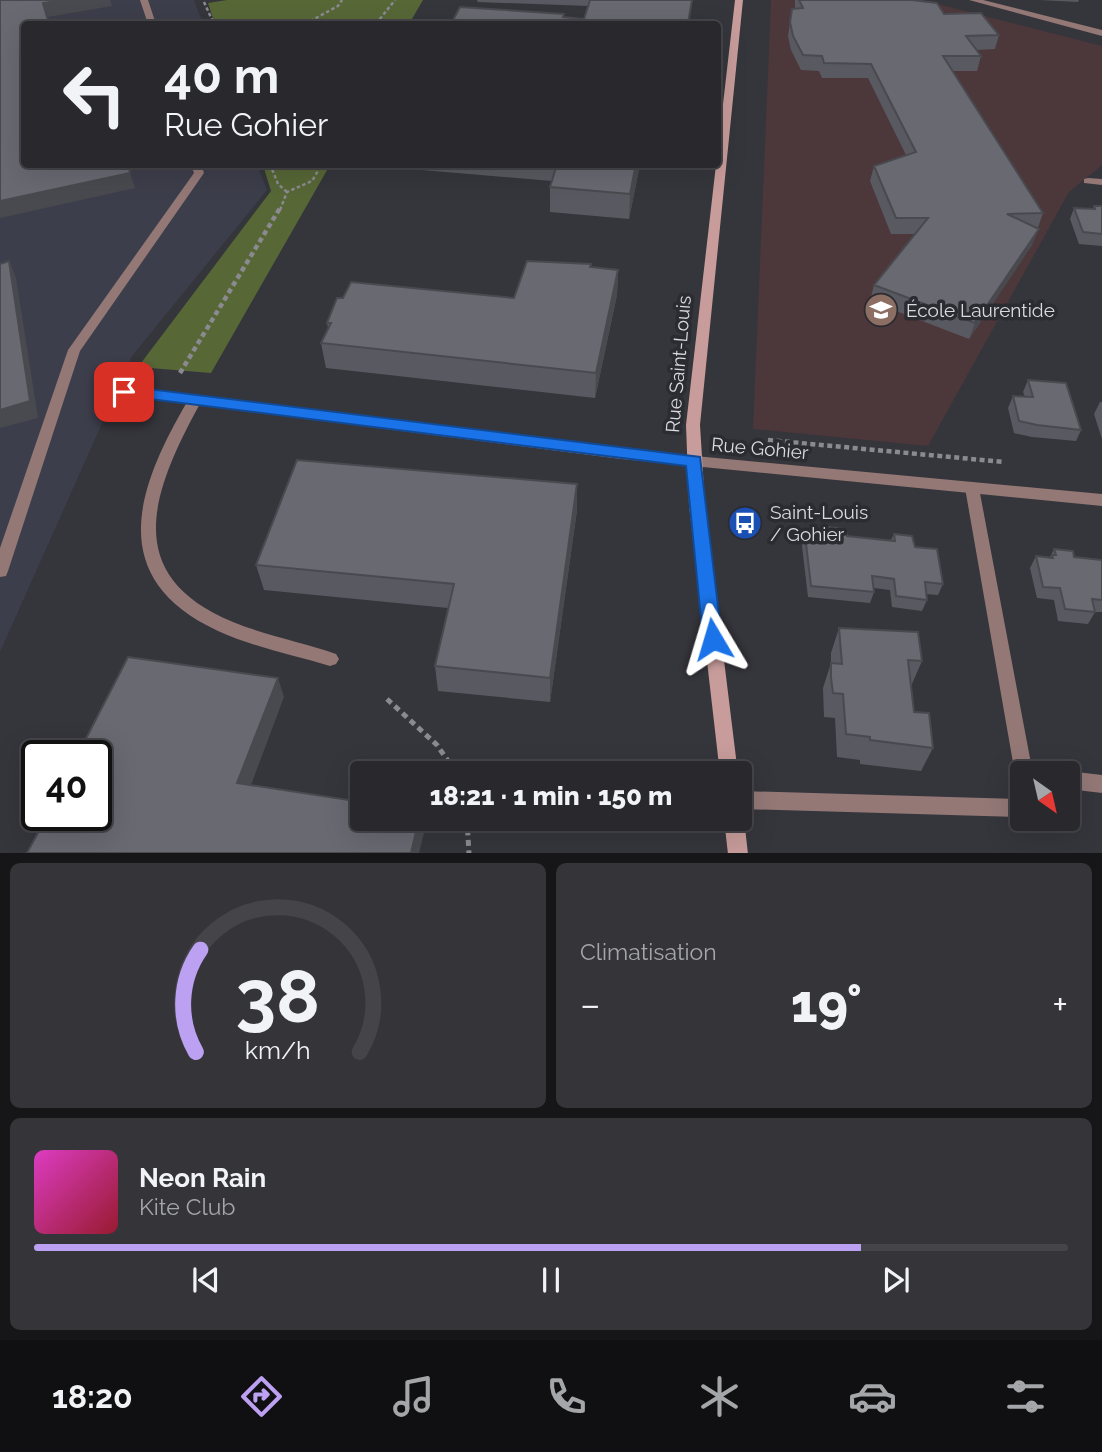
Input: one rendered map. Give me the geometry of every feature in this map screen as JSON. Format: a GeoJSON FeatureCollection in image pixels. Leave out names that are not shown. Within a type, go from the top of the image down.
{"type":"FeatureCollection","features":[{"type":"Feature","properties":{"kind":"street"},"geometry":{"type":"LineString","coordinates":[[151,21],[145,1],[156,0]]}},
{"type":"Feature","properties":{"kind":"street","name":"Rue Saint-Louis"},"geometry":{"type":"LineString","coordinates":[[721,166],[739,0]]}},
{"type":"Feature","properties":{"kind":"street"},"geometry":{"type":"LineString","coordinates":[[973,0],[1102,33]]}},
{"type":"Feature","properties":{"kind":"street"},"geometry":{"type":"LineString","coordinates":[[0,570],[74,350],[199,173],[197,168]]}},
{"type":"Feature","properties":{"kind":"street","name":"Rue Saint-Louis"},"geometry":{"type":"LineString","coordinates":[[721,168],[693,425],[694,461],[728,761]]}},
{"type":"Feature","properties":{"kind":"street"},"geometry":{"type":"LineString","coordinates":[[1088,181],[1102,182]]}},
{"type":"Feature","properties":{"kind":"street","name":"Rue Gohier"},"geometry":{"type":"LineString","coordinates":[[124,392],[694,461],[1102,500]]}},
{"type":"Feature","properties":{"kind":"street"},"geometry":{"type":"LineString","coordinates":[[195,400],[160,466],[150,495],[146,539],[154,565],[179,599],[214,622],[330,659]]}},
{"type":"Feature","properties":{"kind":"street"},"geometry":{"type":"LineString","coordinates":[[972,488],[1022,761]]}},
{"type":"Feature","properties":{"kind":"street"},"geometry":{"type":"LineString","coordinates":[[1080,781],[1102,784]]}},
{"type":"Feature","properties":{"kind":"street"},"geometry":{"type":"LineString","coordinates":[[752,800],[1010,808]]}},
{"type":"Feature","properties":{"kind":"street"},"geometry":{"type":"LineString","coordinates":[[735,831],[738,853]]}},
{"type":"Feature","properties":{"kind":"path"},"geometry":{"type":"LineString","coordinates":[[310,21],[338,6],[342,0]]}},
{"type":"Feature","properties":{"kind":"path"},"geometry":{"type":"LineString","coordinates":[[378,21],[395,0]]}},
{"type":"Feature","properties":{"kind":"path"},"geometry":{"type":"LineString","coordinates":[[204,2],[213,21]]}},
{"type":"Feature","properties":{"kind":"path"},"geometry":{"type":"LineString","coordinates":[[272,168],[278,184],[287,192]]}},
{"type":"Feature","properties":{"kind":"path"},"geometry":{"type":"LineString","coordinates":[[287,192],[306,186],[319,168]]}},
{"type":"Feature","properties":{"kind":"path"},"geometry":{"type":"LineString","coordinates":[[180,373],[279,212],[287,192]]}},
{"type":"Feature","properties":{"kind":"path"},"geometry":{"type":"LineString","coordinates":[[768,440],[1004,463]]}},
{"type":"Feature","properties":{"kind":"path"},"geometry":{"type":"LineString","coordinates":[[387,699],[437,746],[448,761]]}},
{"type":"Feature","properties":{"kind":"path"},"geometry":{"type":"LineString","coordinates":[[466,831],[469,853]]}},
{"type":"Feature","properties":{"kind":"shaded area"},"geometry":{"type":"Polygon","coordinates":[[[0,0],[194,0],[202,21],[21,21],[21,168],[258,168],[267,190],[132,356],[0,652],[0,0]]]}},
{"type":"Feature","properties":{"kind":"shaded area","name":"École Laurentide"},"geometry":{"type":"Polygon","coordinates":[[[771,0],[922,0],[1102,46],[1102,165],[1069,192],[928,446],[753,429],[771,0]]]}},
{"type":"Feature","properties":{"kind":"green space"},"geometry":{"type":"Polygon","coordinates":[[[227,0],[423,0],[411,21],[214,21],[208,3],[227,0]]]}},
{"type":"Feature","properties":{"kind":"green space"},"geometry":{"type":"Polygon","coordinates":[[[264,168],[328,168],[211,373],[138,367],[271,191],[264,168]]]}},
{"type":"Feature","properties":{"kind":"building"},"geometry":{"type":"Polygon","coordinates":[[[0,0],[64,0],[43,3],[48,21],[21,21],[21,168],[129,168],[130,173],[0,201],[0,0]]]}},
{"type":"Feature","properties":{"kind":"building"},"geometry":{"type":"Polygon","coordinates":[[[590,0],[692,0],[688,21],[453,21],[460,7],[564,14],[563,17],[584,19],[590,0]]]}},
{"type":"Feature","properties":{"kind":"building"},"geometry":{"type":"Polygon","coordinates":[[[799,0],[912,0],[937,3],[944,14],[981,13],[999,35],[966,36],[981,56],[943,56],[1043,213],[1007,214],[1039,229],[975,323],[874,285],[928,218],[896,218],[874,166],[916,152],[871,64],[824,63],[822,56],[803,55],[793,36],[790,22],[792,9],[803,8],[799,0]]]}},
{"type":"Feature","properties":{"kind":"building"},"geometry":{"type":"Polygon","coordinates":[[[556,168],[635,168],[630,194],[550,187],[556,168]]]}},
{"type":"Feature","properties":{"kind":"building"},"geometry":{"type":"Polygon","coordinates":[[[1094,206],[1102,206],[1102,234],[1083,232],[1074,208],[1095,209],[1094,206]]]}},
{"type":"Feature","properties":{"kind":"building"},"geometry":{"type":"Polygon","coordinates":[[[9,261],[30,401],[0,410],[0,264],[9,261]]]}},
{"type":"Feature","properties":{"kind":"building"},"geometry":{"type":"Polygon","coordinates":[[[527,261],[591,264],[590,267],[618,270],[596,373],[321,343],[331,323],[327,323],[337,298],[343,298],[351,282],[514,298],[527,261]]]}},
{"type":"Feature","properties":{"kind":"building"},"geometry":{"type":"Polygon","coordinates":[[[1028,380],[1066,383],[1081,430],[1019,421],[1013,396],[1033,397],[1028,380]]]}},
{"type":"Feature","properties":{"kind":"building"},"geometry":{"type":"Polygon","coordinates":[[[297,460],[577,484],[550,678],[435,666],[454,584],[256,565],[297,460]]]}},
{"type":"Feature","properties":{"kind":"building"},"geometry":{"type":"Polygon","coordinates":[[[828,527],[846,529],[847,536],[895,541],[894,534],[912,536],[915,547],[937,549],[943,584],[925,582],[927,600],[896,596],[894,579],[872,576],[874,592],[811,586],[805,535],[827,537],[828,527]]]}},
{"type":"Feature","properties":{"kind":"building"},"geometry":{"type":"Polygon","coordinates":[[[1054,549],[1073,551],[1074,557],[1102,560],[1102,600],[1092,599],[1095,612],[1065,609],[1060,588],[1043,587],[1036,556],[1053,558],[1052,555],[1056,555],[1054,549]]]}},
{"type":"Feature","properties":{"kind":"building"},"geometry":{"type":"Polygon","coordinates":[[[839,628],[918,632],[922,661],[908,660],[914,712],[929,713],[933,748],[870,740],[870,737],[846,734],[843,694],[833,693],[831,678],[831,663],[842,664],[839,628]]]}},
{"type":"Feature","properties":{"kind":"building"},"geometry":{"type":"Polygon","coordinates":[[[128,657],[278,678],[237,783],[350,800],[350,831],[416,831],[411,853],[27,853],[39,831],[112,831],[112,740],[85,740],[128,657]]]}},
{"type":"Feature","properties":{"kind":"place","name":"École Laurentide"},"geometry":{"type":"Point","coordinates":[881,310]}},
{"type":"Feature","properties":{"kind":"place","name":"Saint-Louis / Gohier"},"geometry":{"type":"Point","coordinates":[745,523]}},
{"type":"Feature","properties":{"kind":"route"},"geometry":{"type":"LineString","coordinates":[[124,392],[694,461],[713,639]]}}]}
